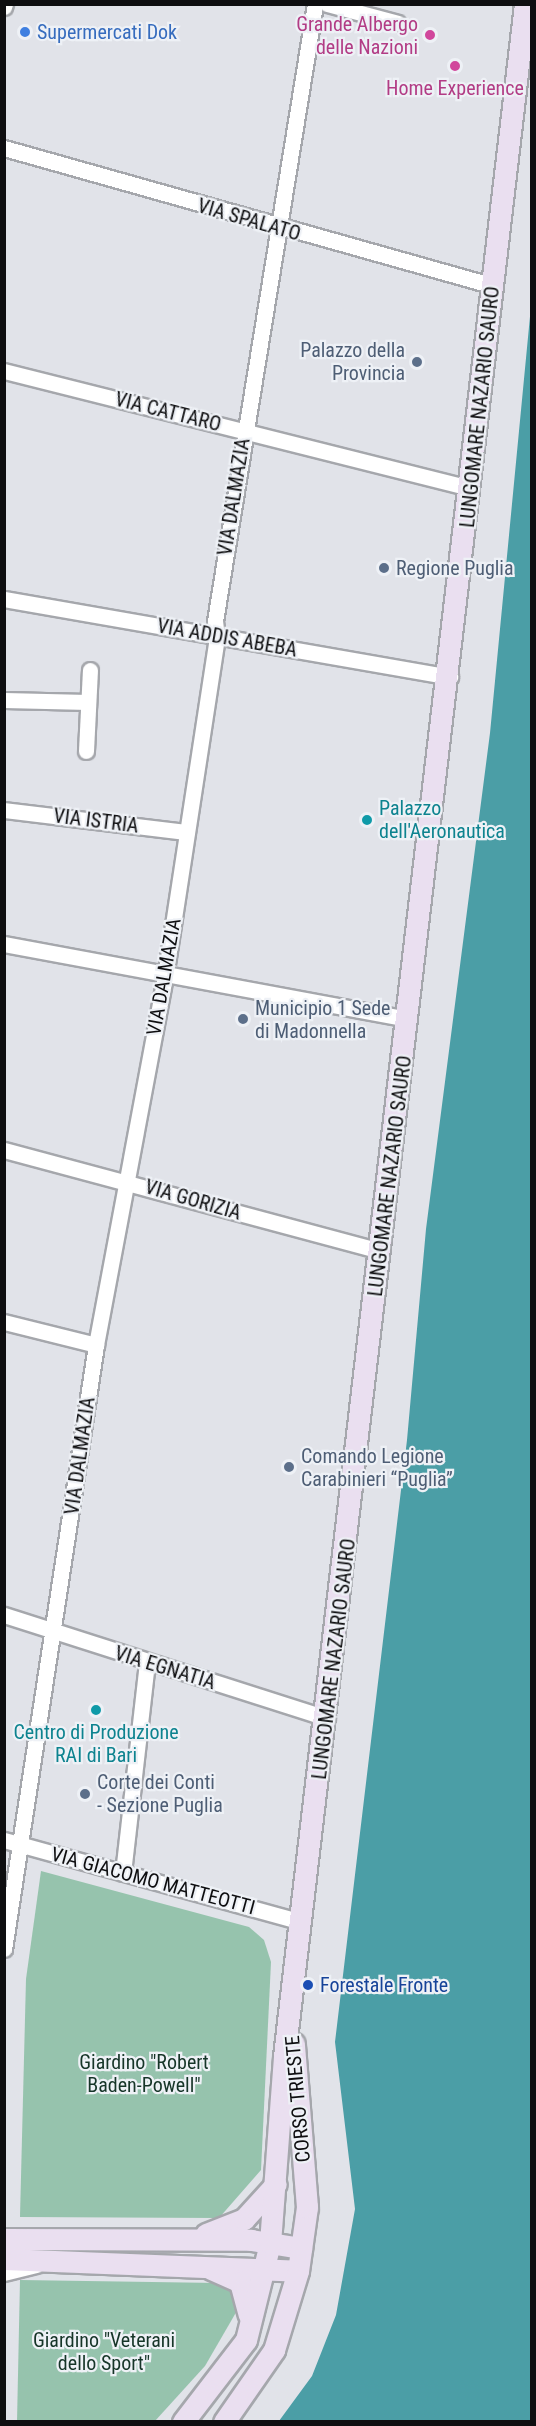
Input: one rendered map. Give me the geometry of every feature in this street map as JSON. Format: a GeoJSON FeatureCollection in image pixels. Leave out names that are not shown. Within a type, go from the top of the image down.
{"type":"FeatureCollection","features":[{"type":"Feature","properties":{"kind":"main road","name":"LUNGOMARE NAZARIO SAURO"},"geometry":{"type":"LineString","coordinates":[[291,2025],[301,1922],[450,677],[525,4]]}},
{"type":"Feature","properties":{"kind":"main road","name":"CORSO TRIESTE"},"geometry":{"type":"LineString","coordinates":[[183,2421],[246,2340],[270,2243],[277,2184],[284,2056],[291,2025]]}},
{"type":"Feature","properties":{"kind":"main road","name":"CORSO TRIESTE"},"geometry":{"type":"LineString","coordinates":[[224,2421],[274,2350],[298,2271],[307,2207],[291,2025]]}},
{"type":"Feature","properties":{"kind":"main road"},"geometry":{"type":"LineString","coordinates":[[185,2239],[244,2219],[277,2184]]}},
{"type":"Feature","properties":{"kind":"main road"},"geometry":{"type":"LineString","coordinates":[[4,2239],[185,2239],[270,2243],[301,2248]]}},
{"type":"Feature","properties":{"kind":"main road"},"geometry":{"type":"LineString","coordinates":[[4,2259],[298,2271]]}},
{"type":"Feature","properties":{"kind":"main road"},"geometry":{"type":"LineString","coordinates":[[198,2266],[232,2276],[247,2292],[246,2340]]}},
{"type":"Feature","properties":{"kind":"street","name":"VIA DALMAZIA"},"geometry":{"type":"LineString","coordinates":[[4,1949],[12,1842],[54,1632],[96,1345],[165,976],[217,637],[214,621],[315,4]]}},
{"type":"Feature","properties":{"kind":"street"},"geometry":{"type":"LineString","coordinates":[[327,4],[398,23]]}},
{"type":"Feature","properties":{"kind":"street","name":"VIA SPALATO"},"geometry":{"type":"LineString","coordinates":[[4,148],[277,229],[494,286]]}},
{"type":"Feature","properties":{"kind":"street","name":"VIA CATTARO"},"geometry":{"type":"LineString","coordinates":[[4,371],[471,488]]}},
{"type":"Feature","properties":{"kind":"street","name":"VIA ADDIS ABEBA"},"geometry":{"type":"LineString","coordinates":[[4,599],[450,677]]}},
{"type":"Feature","properties":{"kind":"street"},"geometry":{"type":"LineString","coordinates":[[86,751],[90,670]]}},
{"type":"Feature","properties":{"kind":"street"},"geometry":{"type":"LineString","coordinates":[[4,700],[88,702]]}},
{"type":"Feature","properties":{"kind":"street","name":"VIA ISTRIA"},"geometry":{"type":"LineString","coordinates":[[4,810],[187,832]]}},
{"type":"Feature","properties":{"kind":"street"},"geometry":{"type":"LineString","coordinates":[[4,944],[165,976],[408,1018]]}},
{"type":"Feature","properties":{"kind":"street","name":"VIA GORIZIA"},"geometry":{"type":"LineString","coordinates":[[4,1150],[381,1251]]}},
{"type":"Feature","properties":{"kind":"street"},"geometry":{"type":"LineString","coordinates":[[4,1322],[96,1345]]}},
{"type":"Feature","properties":{"kind":"street","name":"VIA EGNATIA"},"geometry":{"type":"LineString","coordinates":[[4,1615],[147,1663],[327,1718]]}},
{"type":"Feature","properties":{"kind":"street"},"geometry":{"type":"LineString","coordinates":[[123,1873],[147,1663]]}},
{"type":"Feature","properties":{"kind":"street","name":"VIA GIACOMO MATTEOTTI"},"geometry":{"type":"LineString","coordinates":[[12,1842],[301,1922]]}},
{"type":"Feature","properties":{"kind":"street"},"geometry":{"type":"LineString","coordinates":[[4,2273],[50,2261]]}},
{"type":"Feature","properties":{"kind":"green space","name":"Giardino \"Robert Baden-Powell\""},"geometry":{"type":"Polygon","coordinates":[[[41,1871],[249,1927],[264,1940],[271,1962],[261,2170],[219,2218],[20,2217],[26,1979],[41,1871]]]}},
{"type":"Feature","properties":{"kind":"green space","name":"Giardino \"Veterani dello Sport\""},"geometry":{"type":"Polygon","coordinates":[[[20,2280],[218,2283],[231,2289],[238,2309],[205,2366],[155,2421],[17,2422],[20,2280]]]}},
{"type":"Feature","properties":{"kind":"water"},"geometry":{"type":"Polygon","coordinates":[[[531,306],[531,2421],[279,2421],[312,2376],[336,2315],[355,2209],[335,2042],[407,1440],[426,1229],[490,733],[531,306]]]}},
{"type":"Feature","properties":{"kind":"place","name":"Supermercati Dok"},"geometry":{"type":"Point","coordinates":[25,32]}},
{"type":"Feature","properties":{"kind":"place","name":"Grande Albergo delle Nazioni"},"geometry":{"type":"Point","coordinates":[430,35]}},
{"type":"Feature","properties":{"kind":"place","name":"Home Experience"},"geometry":{"type":"Point","coordinates":[455,66]}},
{"type":"Feature","properties":{"kind":"place","name":"Palazzo della Provincia"},"geometry":{"type":"Point","coordinates":[417,362]}},
{"type":"Feature","properties":{"kind":"place","name":"Regione Puglia"},"geometry":{"type":"Point","coordinates":[384,568]}},
{"type":"Feature","properties":{"kind":"place","name":"Palazzo dell'Aeronautica"},"geometry":{"type":"Point","coordinates":[367,820]}},
{"type":"Feature","properties":{"kind":"place","name":"Municipio 1 Sede di Madonnella"},"geometry":{"type":"Point","coordinates":[243,1019]}},
{"type":"Feature","properties":{"kind":"place","name":"Comando Legione Carabinieri “Puglia”"},"geometry":{"type":"Point","coordinates":[289,1467]}},
{"type":"Feature","properties":{"kind":"place","name":"Centro di Produzione RAI di Bari"},"geometry":{"type":"Point","coordinates":[96,1710]}},
{"type":"Feature","properties":{"kind":"place","name":"Corte dei Conti - Sezione Puglia"},"geometry":{"type":"Point","coordinates":[85,1794]}},
{"type":"Feature","properties":{"kind":"place","name":"Forestale Fronte"},"geometry":{"type":"Point","coordinates":[308,1985]}}]}
